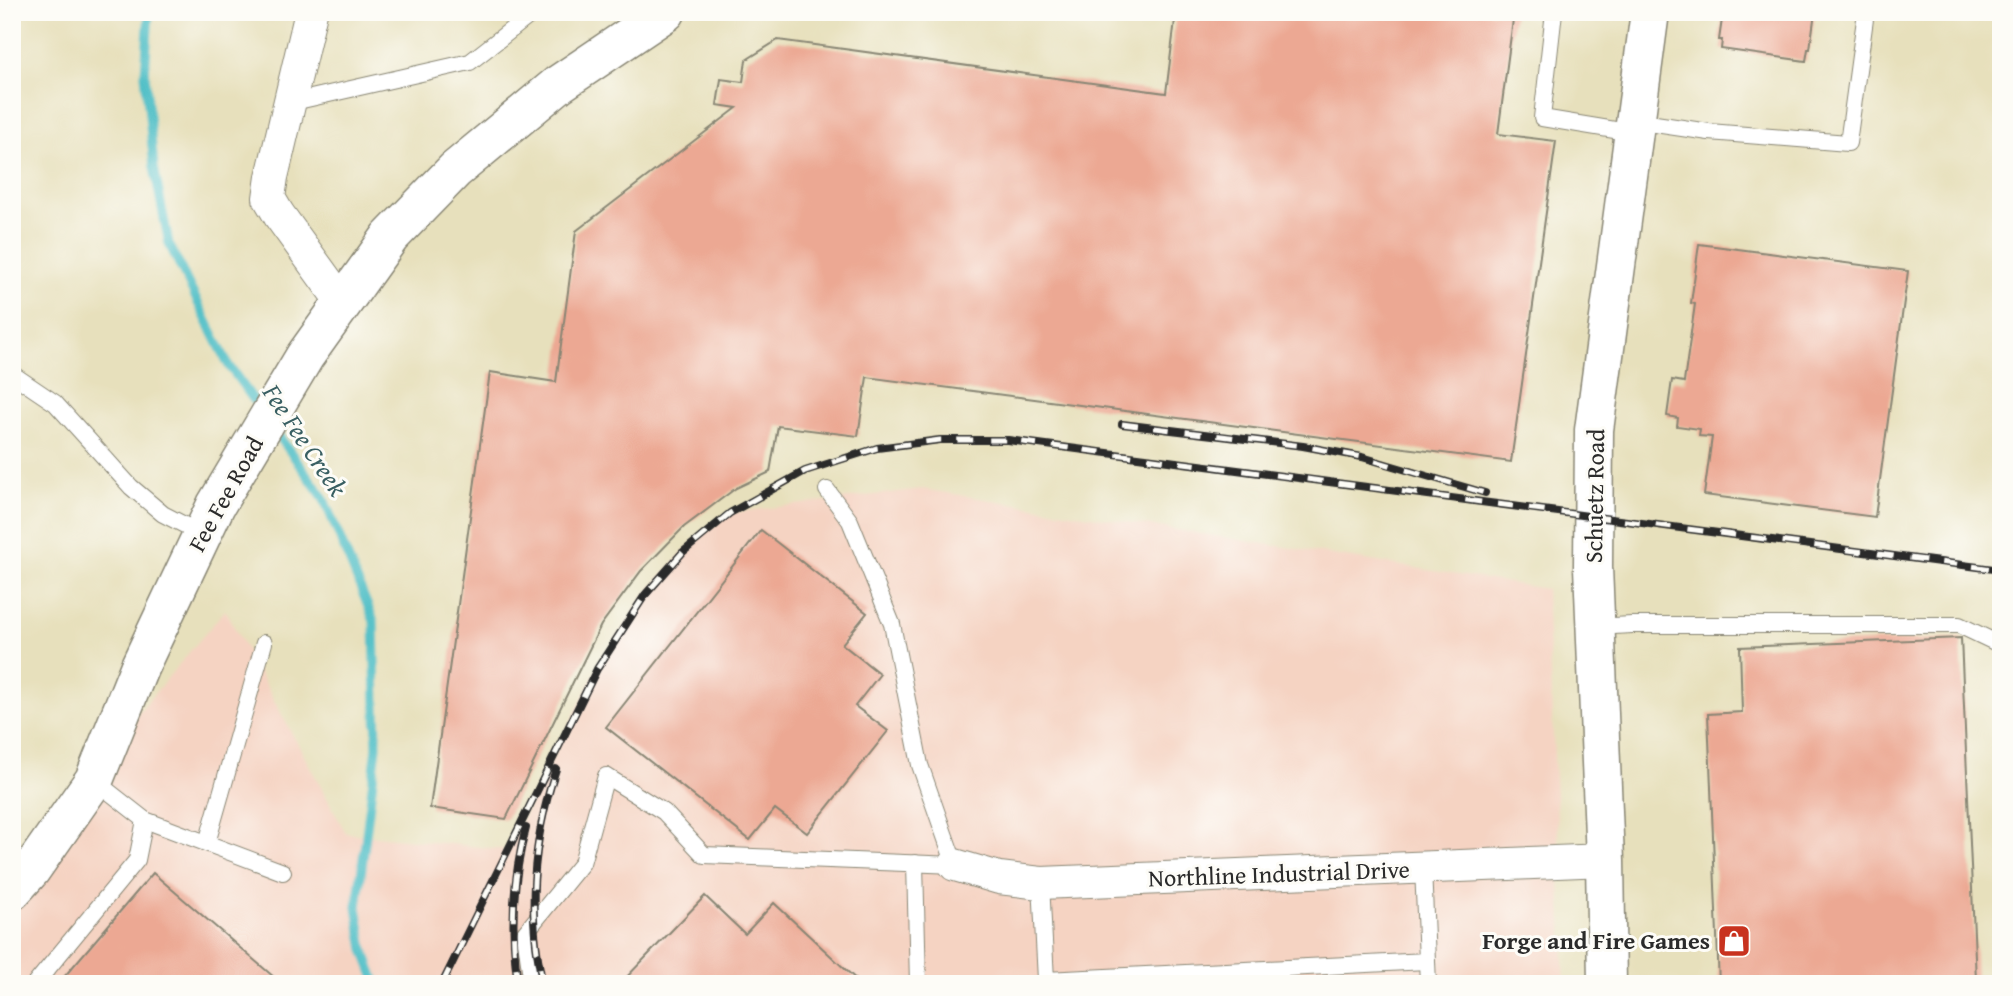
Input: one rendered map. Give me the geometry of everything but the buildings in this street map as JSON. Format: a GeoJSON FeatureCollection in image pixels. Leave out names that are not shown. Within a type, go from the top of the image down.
{"type":"FeatureCollection","features":[{"type":"Feature","properties":{"kind":"street"},"geometry":{"type":"LineString","coordinates":[[311,12],[269,198],[342,302]]}},
{"type":"Feature","properties":{"kind":"street","name":"Fee Fee Road"},"geometry":{"type":"LineString","coordinates":[[12,891],[31,870],[94,779],[139,668],[209,519],[305,356],[390,237],[455,170],[559,85],[666,12]]}},
{"type":"Feature","properties":{"kind":"street","name":"Schuetz Road"},"geometry":{"type":"LineString","coordinates":[[1607,984],[1605,860],[1595,627],[1592,495],[1594,430],[1650,12]]}},
{"type":"Feature","properties":{"kind":"street","name":"Northline Industrial Drive"},"geometry":{"type":"LineString","coordinates":[[955,864],[999,878],[1041,883],[1605,860]]}},
{"type":"Feature","properties":{"kind":"lane"},"geometry":{"type":"LineString","coordinates":[[289,103],[470,62],[534,12]]}},
{"type":"Feature","properties":{"kind":"lane"},"geometry":{"type":"LineString","coordinates":[[1554,12],[1542,118],[1848,143],[1866,12]]}},
{"type":"Feature","properties":{"kind":"lane"},"geometry":{"type":"LineString","coordinates":[[12,374],[55,403],[131,487],[163,514],[209,519]]}},
{"type":"Feature","properties":{"kind":"lane"},"geometry":{"type":"LineString","coordinates":[[532,984],[524,933],[582,863],[606,776],[664,812],[704,855],[955,864],[920,765],[892,624],[850,521],[828,490]]}},
{"type":"Feature","properties":{"kind":"lane"},"geometry":{"type":"LineString","coordinates":[[1595,627],[1959,625],[2001,645]]}},
{"type":"Feature","properties":{"kind":"lane"},"geometry":{"type":"LineString","coordinates":[[207,843],[264,643]]}},
{"type":"Feature","properties":{"kind":"lane"},"geometry":{"type":"LineString","coordinates":[[94,779],[145,820],[283,872]]}},
{"type":"Feature","properties":{"kind":"lane"},"geometry":{"type":"LineString","coordinates":[[35,984],[137,860],[145,820]]}},
{"type":"Feature","properties":{"kind":"lane"},"geometry":{"type":"LineString","coordinates":[[915,863],[918,984]]}},
{"type":"Feature","properties":{"kind":"lane"},"geometry":{"type":"LineString","coordinates":[[1423,867],[1427,984]]}},
{"type":"Feature","properties":{"kind":"lane"},"geometry":{"type":"LineString","coordinates":[[1041,883],[1046,980],[1427,961]]}},
{"type":"Feature","properties":{"kind":"shaded area"},"geometry":{"type":"Polygon","coordinates":[[[922,489],[1546,589],[1565,984],[12,984],[12,862],[225,610],[346,833],[507,850],[597,669],[645,595],[683,552],[730,513],[922,489]]]}},
{"type":"Feature","properties":{"kind":"waterway","name":"Fee Fee Creek"},"geometry":{"type":"LineString","coordinates":[[149,12],[145,74],[154,167],[169,244],[229,366],[261,410]]}},
{"type":"Feature","properties":{"kind":"waterway","name":"Fee Fee Creek"},"geometry":{"type":"LineString","coordinates":[[273,428],[323,497],[374,621],[377,747],[357,907],[364,950],[377,984]]}},
{"type":"Feature","properties":{"kind":"railway"},"geometry":{"type":"LineString","coordinates":[[1122,424],[1303,446],[1362,457],[1485,493]]}},
{"type":"Feature","properties":{"kind":"railway"},"geometry":{"type":"LineString","coordinates":[[442,984],[597,669],[645,595],[683,552],[730,513],[805,471],[877,448],[940,440],[1008,440],[2001,570]]}},
{"type":"Feature","properties":{"kind":"railway"},"geometry":{"type":"LineString","coordinates":[[543,984],[535,929],[534,875],[542,822],[556,769]]}},
{"type":"Feature","properties":{"kind":"railway"},"geometry":{"type":"LineString","coordinates":[[518,984],[514,905],[526,828]]}},
{"type":"Feature","properties":{"kind":"place","name":"Forge and Fire Games"},"geometry":{"type":"Point","coordinates":[1734,941]}}]}
